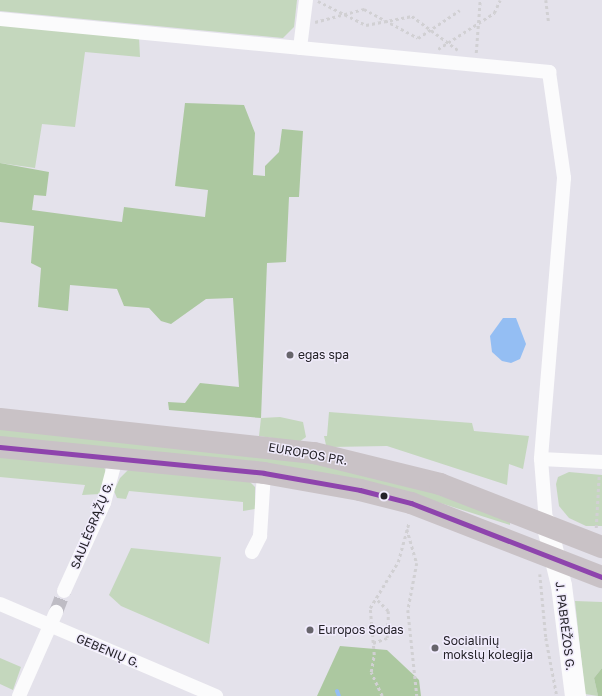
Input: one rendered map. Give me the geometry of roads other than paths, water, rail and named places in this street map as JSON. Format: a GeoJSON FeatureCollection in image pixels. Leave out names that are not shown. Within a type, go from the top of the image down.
{"type":"FeatureCollection","features":[{"type":"Feature","properties":{"kind":"main road","name":"EUROPOS PR."},"geometry":{"type":"LineString","coordinates":[[0,420],[314,453],[440,484],[546,523],[599,538]]}},
{"type":"Feature","properties":{"kind":"main road"},"geometry":{"type":"LineString","coordinates":[[0,447],[264,474],[411,503],[555,556],[602,577]]}},
{"type":"Feature","properties":{"kind":"street"},"geometry":{"type":"LineString","coordinates":[[300,48],[306,0]]}},
{"type":"Feature","properties":{"kind":"street"},"geometry":{"type":"LineString","coordinates":[[0,19],[549,72],[562,142],[564,178],[541,459],[546,523]]}},
{"type":"Feature","properties":{"kind":"street","name":"SAULĖGRĄŽŲ G."},"geometry":{"type":"LineString","coordinates":[[64,591],[104,503],[116,458]]}},
{"type":"Feature","properties":{"kind":"street"},"geometry":{"type":"LineString","coordinates":[[541,459],[601,462]]}},
{"type":"Feature","properties":{"kind":"street"},"geometry":{"type":"LineString","coordinates":[[252,552],[260,536],[264,474]]}},
{"type":"Feature","properties":{"kind":"street","name":"J. PABRĖŽOS G."},"geometry":{"type":"LineString","coordinates":[[546,523],[555,556],[575,696]]}},
{"type":"Feature","properties":{"kind":"street","name":"GEBENIŲ G."},"geometry":{"type":"LineString","coordinates":[[0,604],[216,696]]}},
{"type":"Feature","properties":{"kind":"street"},"geometry":{"type":"LineString","coordinates":[[19,696],[56,612]]}},
{"type":"Feature","properties":{"kind":"water"},"geometry":{"type":"Polygon","coordinates":[[[503,318],[516,318],[526,344],[520,359],[511,363],[502,361],[492,352],[490,336],[503,318]]]}},
{"type":"Feature","properties":{"kind":"waterway"},"geometry":{"type":"LineString","coordinates":[[337,691],[339,696]]}},
{"type":"Feature","properties":{"kind":"tunnel"},"geometry":{"type":"LineString","coordinates":[[56,612],[64,591]]}},
{"type":"Feature","properties":{"kind":"place","name":"egas spa"},"geometry":{"type":"Point","coordinates":[290,355]}},
{"type":"Feature","properties":{"kind":"place","name":"Europos Sodas"},"geometry":{"type":"Point","coordinates":[310,630]}},
{"type":"Feature","properties":{"kind":"place","name":"Socialinių mokslų kolegija"},"geometry":{"type":"Point","coordinates":[435,648]}}]}
